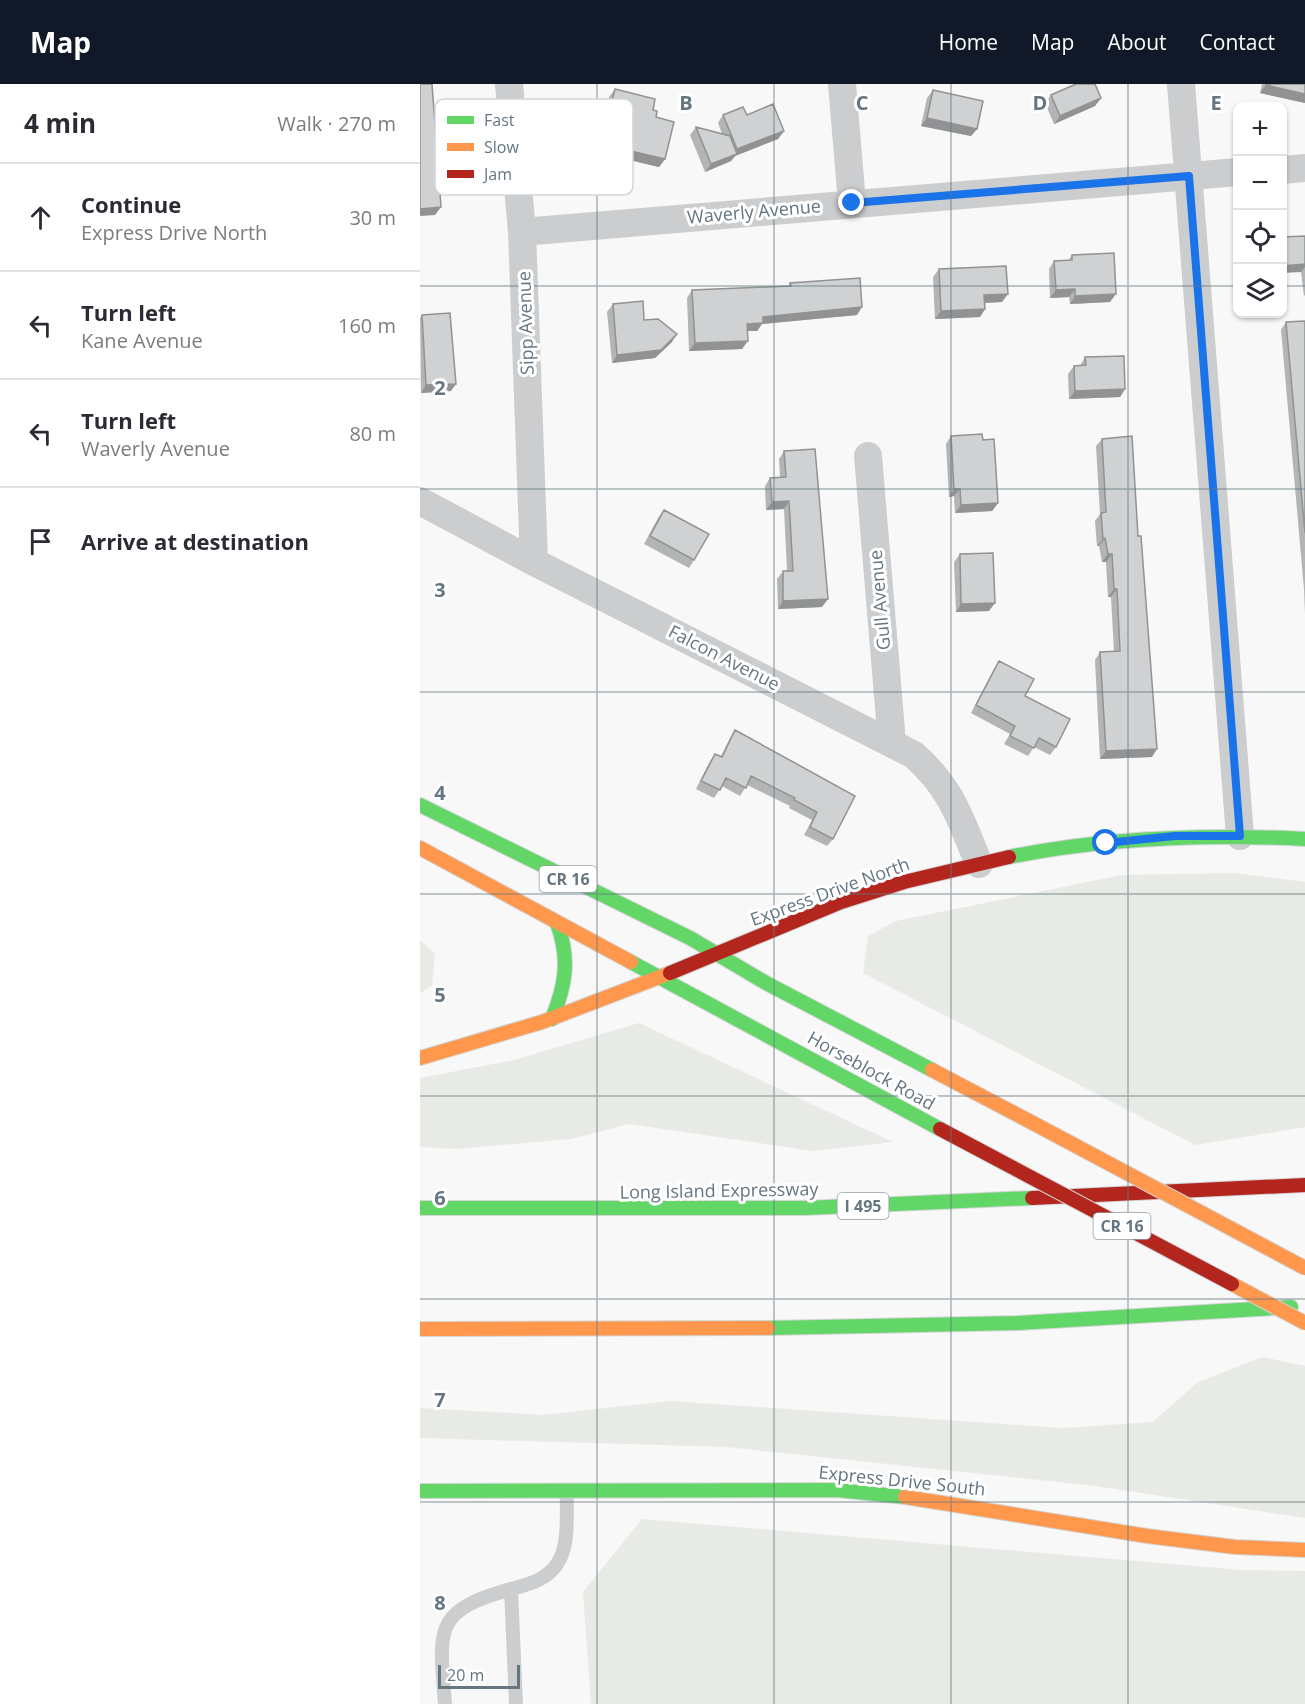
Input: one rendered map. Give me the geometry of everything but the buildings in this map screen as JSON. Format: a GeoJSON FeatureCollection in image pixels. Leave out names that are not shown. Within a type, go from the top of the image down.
{"type":"FeatureCollection","features":[{"type":"Feature","properties":{"kind":"main road","name":"Horseblock Road"},"geometry":{"type":"LineString","coordinates":[[420,806],[690,938],[766,983],[1305,1268]]}},
{"type":"Feature","properties":{"kind":"main road","name":"Express Drive North"},"geometry":{"type":"LineString","coordinates":[[420,1058],[486,1041],[552,1019],[865,894],[979,864],[1106,843],[1175,836],[1305,839]]}},
{"type":"Feature","properties":{"kind":"main road","name":"Horseblock Road"},"geometry":{"type":"LineString","coordinates":[[420,848],[1305,1323]]}},
{"type":"Feature","properties":{"kind":"main road"},"geometry":{"type":"LineString","coordinates":[[552,1019],[568,977],[566,946],[557,923]]}},
{"type":"Feature","properties":{"kind":"main road","name":"Long Island Expressway"},"geometry":{"type":"LineString","coordinates":[[420,1208],[608,1210],[805,1208],[1305,1185]]}},
{"type":"Feature","properties":{"kind":"main road"},"geometry":{"type":"LineString","coordinates":[[420,1329],[623,1331],[1018,1323],[1305,1306]]}},
{"type":"Feature","properties":{"kind":"main road","name":"Express Drive South"},"geometry":{"type":"LineString","coordinates":[[420,1491],[567,1492],[733,1489],[860,1492],[940,1501],[1157,1537],[1235,1546],[1305,1550]]}},
{"type":"Feature","properties":{"kind":"street","name":"Sipp Avenue"},"geometry":{"type":"LineString","coordinates":[[509,84],[510,99]]}},
{"type":"Feature","properties":{"kind":"street"},"geometry":{"type":"LineString","coordinates":[[842,84],[852,203]]}},
{"type":"Feature","properties":{"kind":"street"},"geometry":{"type":"LineString","coordinates":[[1182,84],[1240,836]]}},
{"type":"Feature","properties":{"kind":"street"},"geometry":{"type":"LineString","coordinates":[[1287,170],[1305,168]]}},
{"type":"Feature","properties":{"kind":"street","name":"Waverly Avenue"},"geometry":{"type":"LineString","coordinates":[[522,232],[1233,172]]}},
{"type":"Feature","properties":{"kind":"street","name":"Sipp Avenue"},"geometry":{"type":"LineString","coordinates":[[519,195],[534,562]]}},
{"type":"Feature","properties":{"kind":"street","name":"Gull Avenue"},"geometry":{"type":"LineString","coordinates":[[868,456],[892,743]]}},
{"type":"Feature","properties":{"kind":"street","name":"Falcon Avenue"},"geometry":{"type":"LineString","coordinates":[[420,501],[534,562],[914,755],[938,776],[954,803],[979,864]]}},
{"type":"Feature","properties":{"kind":"lane"},"geometry":{"type":"LineString","coordinates":[[445,1704],[441,1649],[444,1628],[458,1611],[480,1598],[539,1581],[558,1563],[564,1547],[567,1492]]}},
{"type":"Feature","properties":{"kind":"lane"},"geometry":{"type":"LineString","coordinates":[[511,1589],[516,1704]]}},
{"type":"Feature","properties":{"kind":"shaded area"},"geometry":{"type":"Polygon","coordinates":[[[1234,873],[1305,882],[1305,1127],[1195,1145],[863,973],[868,936],[896,921],[1122,875],[1234,873]]]}},
{"type":"Feature","properties":{"kind":"shaded area"},"geometry":{"type":"Polygon","coordinates":[[[420,940],[435,954],[432,986],[420,993],[420,940]]]}},
{"type":"Feature","properties":{"kind":"shaded area"},"geometry":{"type":"Polygon","coordinates":[[[639,1023],[893,1142],[813,1151],[629,1124],[571,1139],[454,1149],[420,1147],[420,1078],[514,1060],[639,1023]]]}},
{"type":"Feature","properties":{"kind":"shaded area"},"geometry":{"type":"Polygon","coordinates":[[[1263,1357],[1305,1366],[1305,1518],[1096,1486],[727,1447],[420,1438],[420,1408],[543,1415],[670,1401],[1063,1428],[1153,1422],[1198,1382],[1263,1357]]]}},
{"type":"Feature","properties":{"kind":"shaded area"},"geometry":{"type":"Polygon","coordinates":[[[642,1519],[1242,1570],[1305,1571],[1305,1704],[591,1704],[583,1592],[642,1519]]]}},
{"type":"Feature","properties":{"kind":"traffic: fast"},"geometry":{"type":"LineString","coordinates":[[420,805],[690,938],[766,983],[932,1070]]}},
{"type":"Feature","properties":{"kind":"traffic: fast"},"geometry":{"type":"LineString","coordinates":[[1009,857],[1119,841],[1193,837],[1305,839]]}},
{"type":"Feature","properties":{"kind":"traffic: fast"},"geometry":{"type":"LineString","coordinates":[[552,1019],[561,994],[565,971],[564,948],[557,923]]}},
{"type":"Feature","properties":{"kind":"traffic: fast"},"geometry":{"type":"LineString","coordinates":[[631,962],[940,1129]]}},
{"type":"Feature","properties":{"kind":"traffic: fast"},"geometry":{"type":"LineString","coordinates":[[420,1208],[805,1208],[1032,1198]]}},
{"type":"Feature","properties":{"kind":"traffic: fast"},"geometry":{"type":"LineString","coordinates":[[768,1328],[1018,1323],[1291,1307]]}},
{"type":"Feature","properties":{"kind":"traffic: fast"},"geometry":{"type":"LineString","coordinates":[[420,1491],[837,1490],[905,1497]]}},
{"type":"Feature","properties":{"kind":"traffic: slow"},"geometry":{"type":"LineString","coordinates":[[420,848],[631,962]]}},
{"type":"Feature","properties":{"kind":"traffic: slow"},"geometry":{"type":"LineString","coordinates":[[420,1058],[542,1022],[670,973]]}},
{"type":"Feature","properties":{"kind":"traffic: slow"},"geometry":{"type":"LineString","coordinates":[[932,1070],[1031,1122]]}},
{"type":"Feature","properties":{"kind":"traffic: slow"},"geometry":{"type":"LineString","coordinates":[[1031,1122],[1305,1268]]}},
{"type":"Feature","properties":{"kind":"traffic: slow"},"geometry":{"type":"LineString","coordinates":[[1232,1284],[1305,1323]]}},
{"type":"Feature","properties":{"kind":"traffic: slow"},"geometry":{"type":"LineString","coordinates":[[420,1329],[768,1328]]}},
{"type":"Feature","properties":{"kind":"traffic: slow"},"geometry":{"type":"LineString","coordinates":[[905,1497],[1147,1536],[1235,1547],[1305,1550]]}},
{"type":"Feature","properties":{"kind":"traffic: jam"},"geometry":{"type":"LineString","coordinates":[[670,973],[841,902],[904,882],[1009,857]]}},
{"type":"Feature","properties":{"kind":"traffic: jam"},"geometry":{"type":"LineString","coordinates":[[940,1129],[1232,1284]]}},
{"type":"Feature","properties":{"kind":"traffic: jam"},"geometry":{"type":"LineString","coordinates":[[1032,1198],[1305,1185]]}},
{"type":"Feature","properties":{"kind":"route"},"geometry":{"type":"LineString","coordinates":[[852,203],[1189,176],[1240,836],[1175,836],[1106,843]]}}]}
